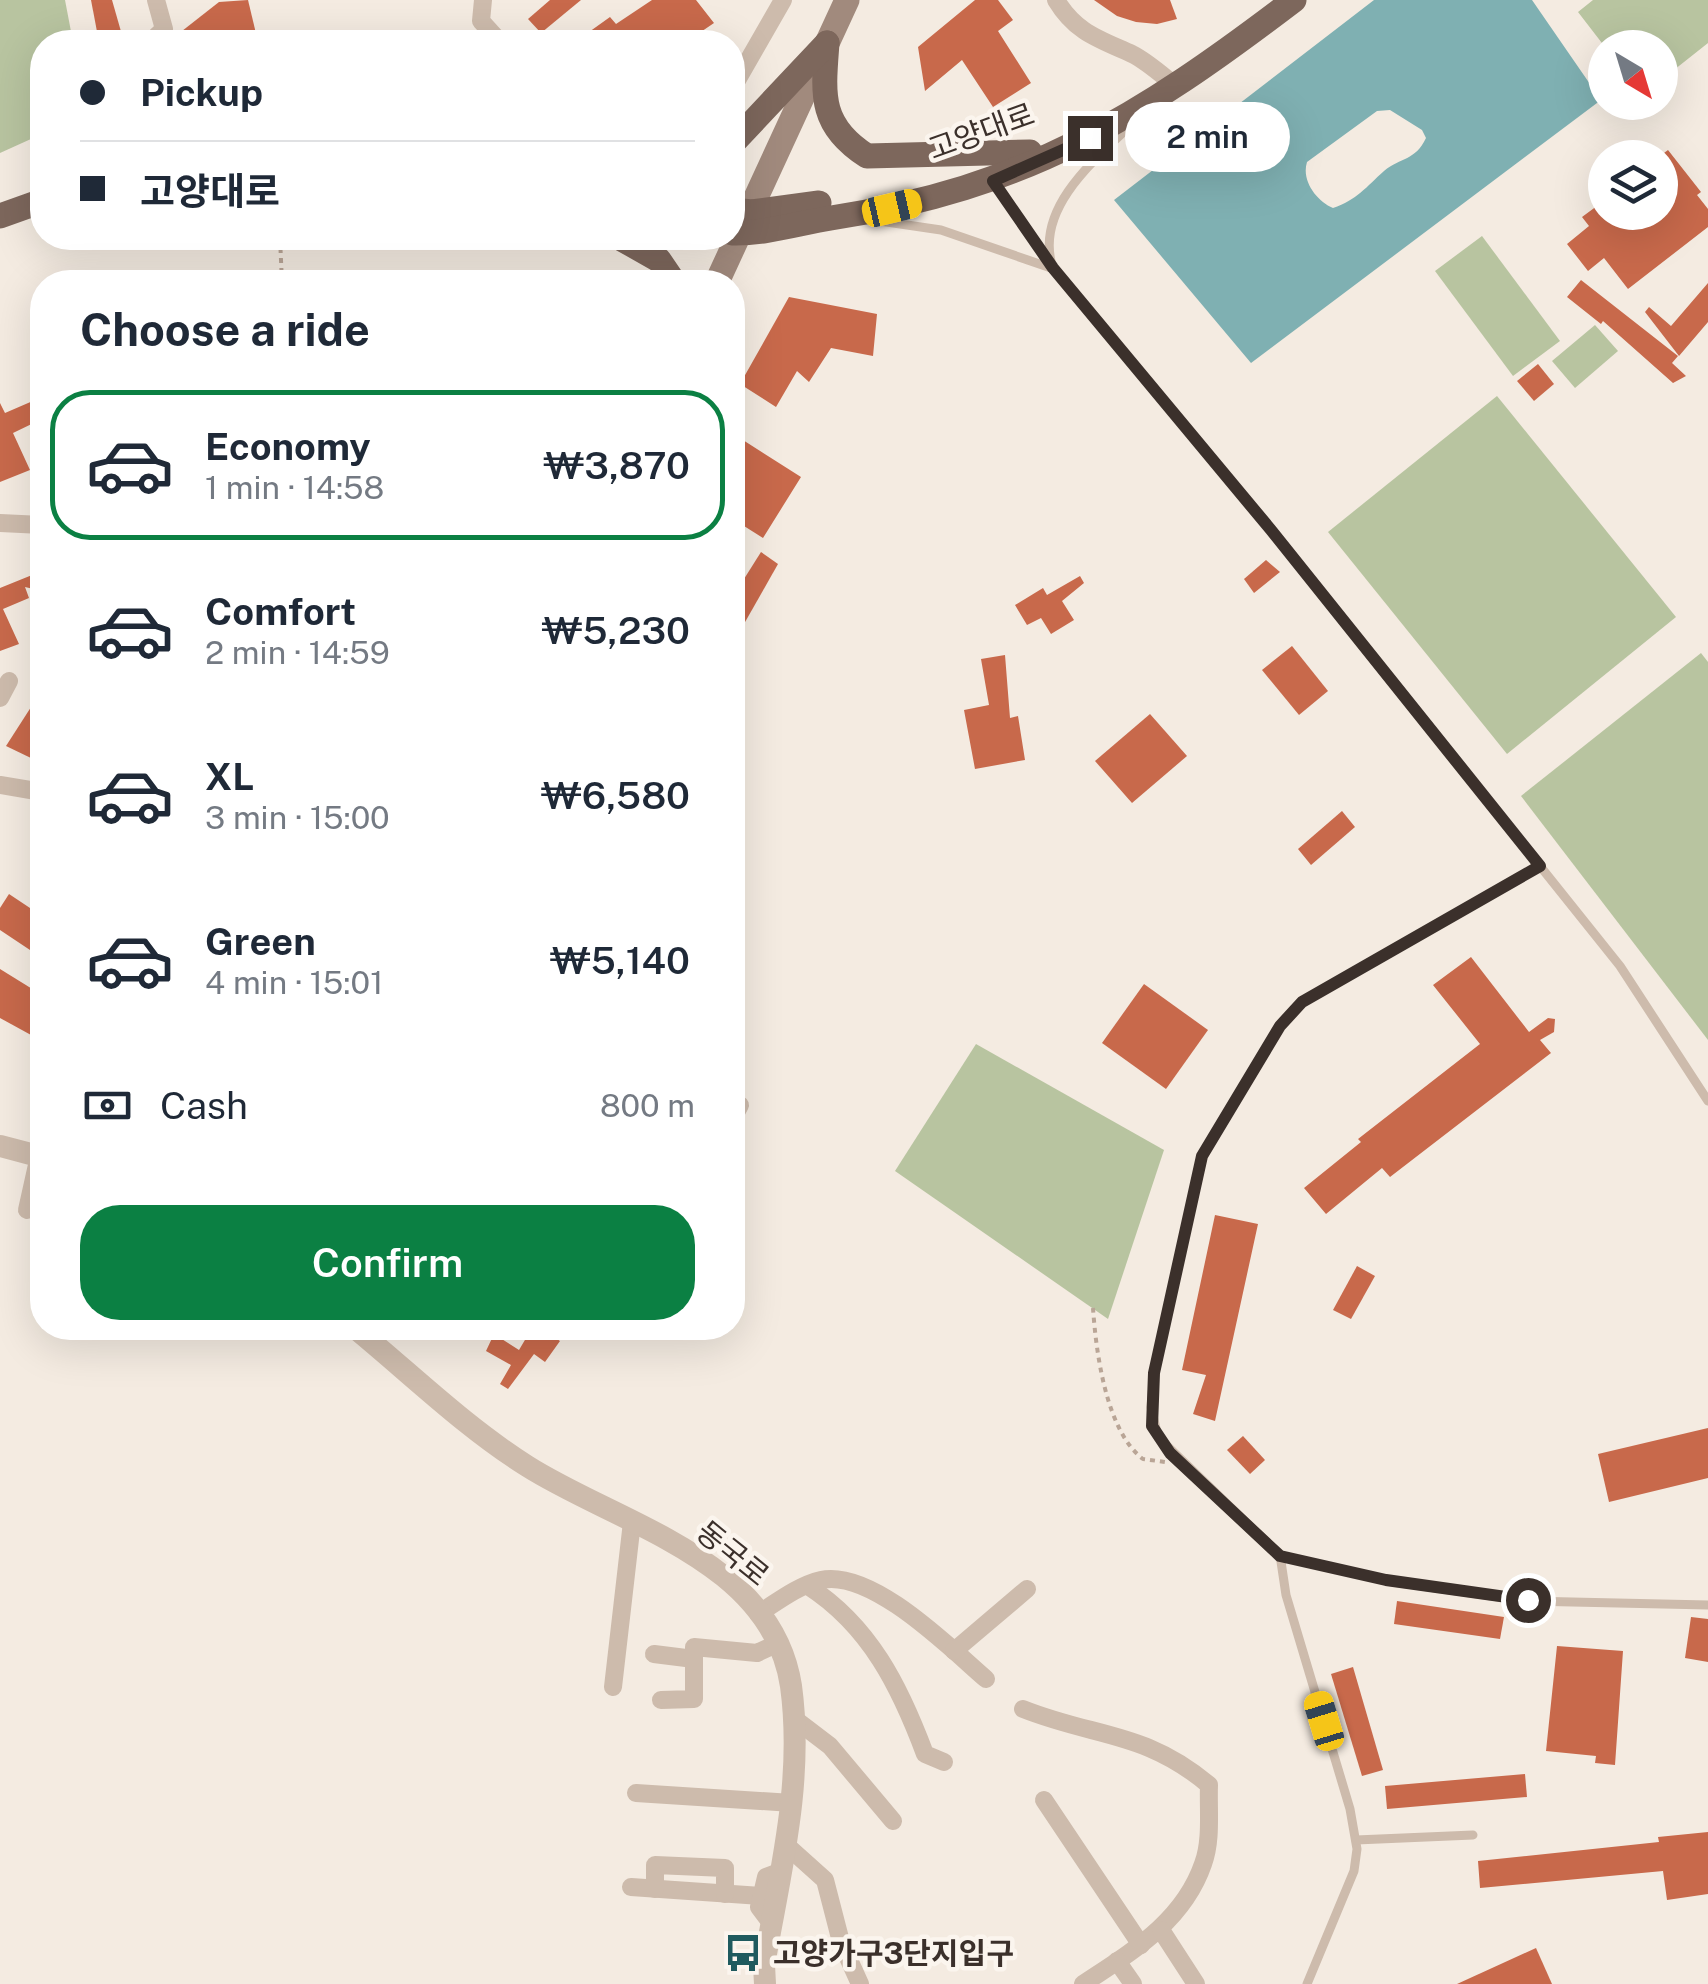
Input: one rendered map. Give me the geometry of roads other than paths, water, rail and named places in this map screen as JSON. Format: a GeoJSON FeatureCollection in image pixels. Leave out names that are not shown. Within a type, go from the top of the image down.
{"type":"FeatureCollection","features":[{"type":"Feature","properties":{"kind":"main road"},"geometry":{"type":"LineString","coordinates":[[745,212],[847,0]]}},
{"type":"Feature","properties":{"kind":"main road","name":"고양대로"},"geometry":{"type":"LineString","coordinates":[[745,222],[841,217],[993,181],[1090,138],[1167,88],[1286,1]]}},
{"type":"Feature","properties":{"kind":"main road"},"geometry":{"type":"LineString","coordinates":[[745,130],[827,43]]}},
{"type":"Feature","properties":{"kind":"main road"},"geometry":{"type":"LineString","coordinates":[[827,43],[824,84],[829,119],[845,141],[868,156],[1030,152]]}},
{"type":"Feature","properties":{"kind":"main road","name":"고양대로"},"geometry":{"type":"LineString","coordinates":[[745,221],[897,193],[1030,152],[1167,88]]}},
{"type":"Feature","properties":{"kind":"main road"},"geometry":{"type":"LineString","coordinates":[[0,216],[30,205]]}},
{"type":"Feature","properties":{"kind":"main road"},"geometry":{"type":"LineString","coordinates":[[0,231],[30,221]]}},
{"type":"Feature","properties":{"kind":"main road"},"geometry":{"type":"LineString","coordinates":[[641,250],[659,260],[666,270]]}},
{"type":"Feature","properties":{"kind":"street"},"geometry":{"type":"LineString","coordinates":[[156,0],[162,30]]}},
{"type":"Feature","properties":{"kind":"street"},"geometry":{"type":"LineString","coordinates":[[483,0],[481,20],[490,30]]}},
{"type":"Feature","properties":{"kind":"street"},"geometry":{"type":"LineString","coordinates":[[745,67],[783,0]]}},
{"type":"Feature","properties":{"kind":"street"},"geometry":{"type":"LineString","coordinates":[[1056,0],[1076,28],[1097,42],[1134,55],[1167,88]]}},
{"type":"Feature","properties":{"kind":"street"},"geometry":{"type":"LineString","coordinates":[[0,523],[30,524]]}},
{"type":"Feature","properties":{"kind":"street"},"geometry":{"type":"LineString","coordinates":[[2,790],[30,791]]}},
{"type":"Feature","properties":{"kind":"street"},"geometry":{"type":"LineString","coordinates":[[0,1146],[30,1154]]}},
{"type":"Feature","properties":{"kind":"street"},"geometry":{"type":"LineString","coordinates":[[27,1210],[30,1199]]}},
{"type":"Feature","properties":{"kind":"street","name":"동국로"},"geometry":{"type":"LineString","coordinates":[[370,1340],[528,1467],[686,1549],[726,1580],[758,1614],[776,1644],[790,1685],[792,1717],[792,1803],[765,1984]]}},
{"type":"Feature","properties":{"kind":"street"},"geometry":{"type":"LineString","coordinates":[[612,1686],[632,1522]]}},
{"type":"Feature","properties":{"kind":"street"},"geometry":{"type":"LineString","coordinates":[[758,1614],[808,1586],[843,1578],[911,1614],[986,1680]]}},
{"type":"Feature","properties":{"kind":"street"},"geometry":{"type":"LineString","coordinates":[[808,1586],[838,1605],[899,1684],[924,1754],[944,1762]]}},
{"type":"Feature","properties":{"kind":"street"},"geometry":{"type":"LineString","coordinates":[[954,1651],[1027,1589]]}},
{"type":"Feature","properties":{"kind":"street"},"geometry":{"type":"LineString","coordinates":[[661,1700],[694,1699],[694,1648],[757,1653],[776,1644]]}},
{"type":"Feature","properties":{"kind":"street"},"geometry":{"type":"LineString","coordinates":[[654,1654],[694,1659]]}},
{"type":"Feature","properties":{"kind":"street"},"geometry":{"type":"LineString","coordinates":[[1024,1709],[1058,1723],[1145,1744],[1176,1757],[1208,1785],[1203,1864],[1161,1930],[1083,1984]]}},
{"type":"Feature","properties":{"kind":"street"},"geometry":{"type":"LineString","coordinates":[[792,1717],[830,1746],[893,1821]]}},
{"type":"Feature","properties":{"kind":"street"},"geometry":{"type":"LineString","coordinates":[[636,1793],[792,1803]]}},
{"type":"Feature","properties":{"kind":"street"},"geometry":{"type":"LineString","coordinates":[[1044,1800],[1142,1945]]}},
{"type":"Feature","properties":{"kind":"street"},"geometry":{"type":"LineString","coordinates":[[786,1846],[825,1880],[841,1942],[860,1984]]}},
{"type":"Feature","properties":{"kind":"street"},"geometry":{"type":"LineString","coordinates":[[772,1922],[759,1907],[761,1896],[766,1877],[782,1871]]}},
{"type":"Feature","properties":{"kind":"street"},"geometry":{"type":"LineString","coordinates":[[632,1888],[761,1896]]}},
{"type":"Feature","properties":{"kind":"street"},"geometry":{"type":"LineString","coordinates":[[1161,1930],[1196,1984]]}},
{"type":"Feature","properties":{"kind":"street"},"geometry":{"type":"LineString","coordinates":[[1117,1961],[1134,1984]]}},
{"type":"Feature","properties":{"kind":"lane"},"geometry":{"type":"LineString","coordinates":[[1053,268],[1049,251],[1052,225],[1063,201],[1094,160],[1167,88]]}},
{"type":"Feature","properties":{"kind":"lane"},"geometry":{"type":"LineString","coordinates":[[993,181],[1053,268],[1271,530],[1620,966],[1708,1101]]}},
{"type":"Feature","properties":{"kind":"lane"},"geometry":{"type":"LineString","coordinates":[[841,217],[940,230],[1053,268]]}},
{"type":"Feature","properties":{"kind":"lane"},"geometry":{"type":"LineString","coordinates":[[1540,866],[1302,1002],[1280,1026],[1202,1156],[1151,1394],[1152,1426],[1180,1462],[1280,1556],[1386,1580],[1528,1600],[1708,1606]]}},
{"type":"Feature","properties":{"kind":"lane"},"geometry":{"type":"LineString","coordinates":[[1280,1556],[1286,1595],[1350,1808],[1356,1840],[1354,1871],[1307,1984]]}},
{"type":"Feature","properties":{"kind":"lane"},"geometry":{"type":"LineString","coordinates":[[1356,1840],[1474,1835]]}},
{"type":"Feature","properties":{"kind":"water"},"geometry":{"type":"Polygon","coordinates":[[[1374,0],[1532,0],[1588,81],[1588,110],[1251,363],[1114,200],[1374,0]],[[1390,110],[1377,111],[1307,162],[1308,183],[1327,205],[1341,205],[1417,151],[1426,138],[1422,130],[1390,110]]]}},
{"type":"Feature","properties":{"kind":"place","name":"고양가구3단지입구"},"geometry":{"type":"Point","coordinates":[743,1953]}}]}
